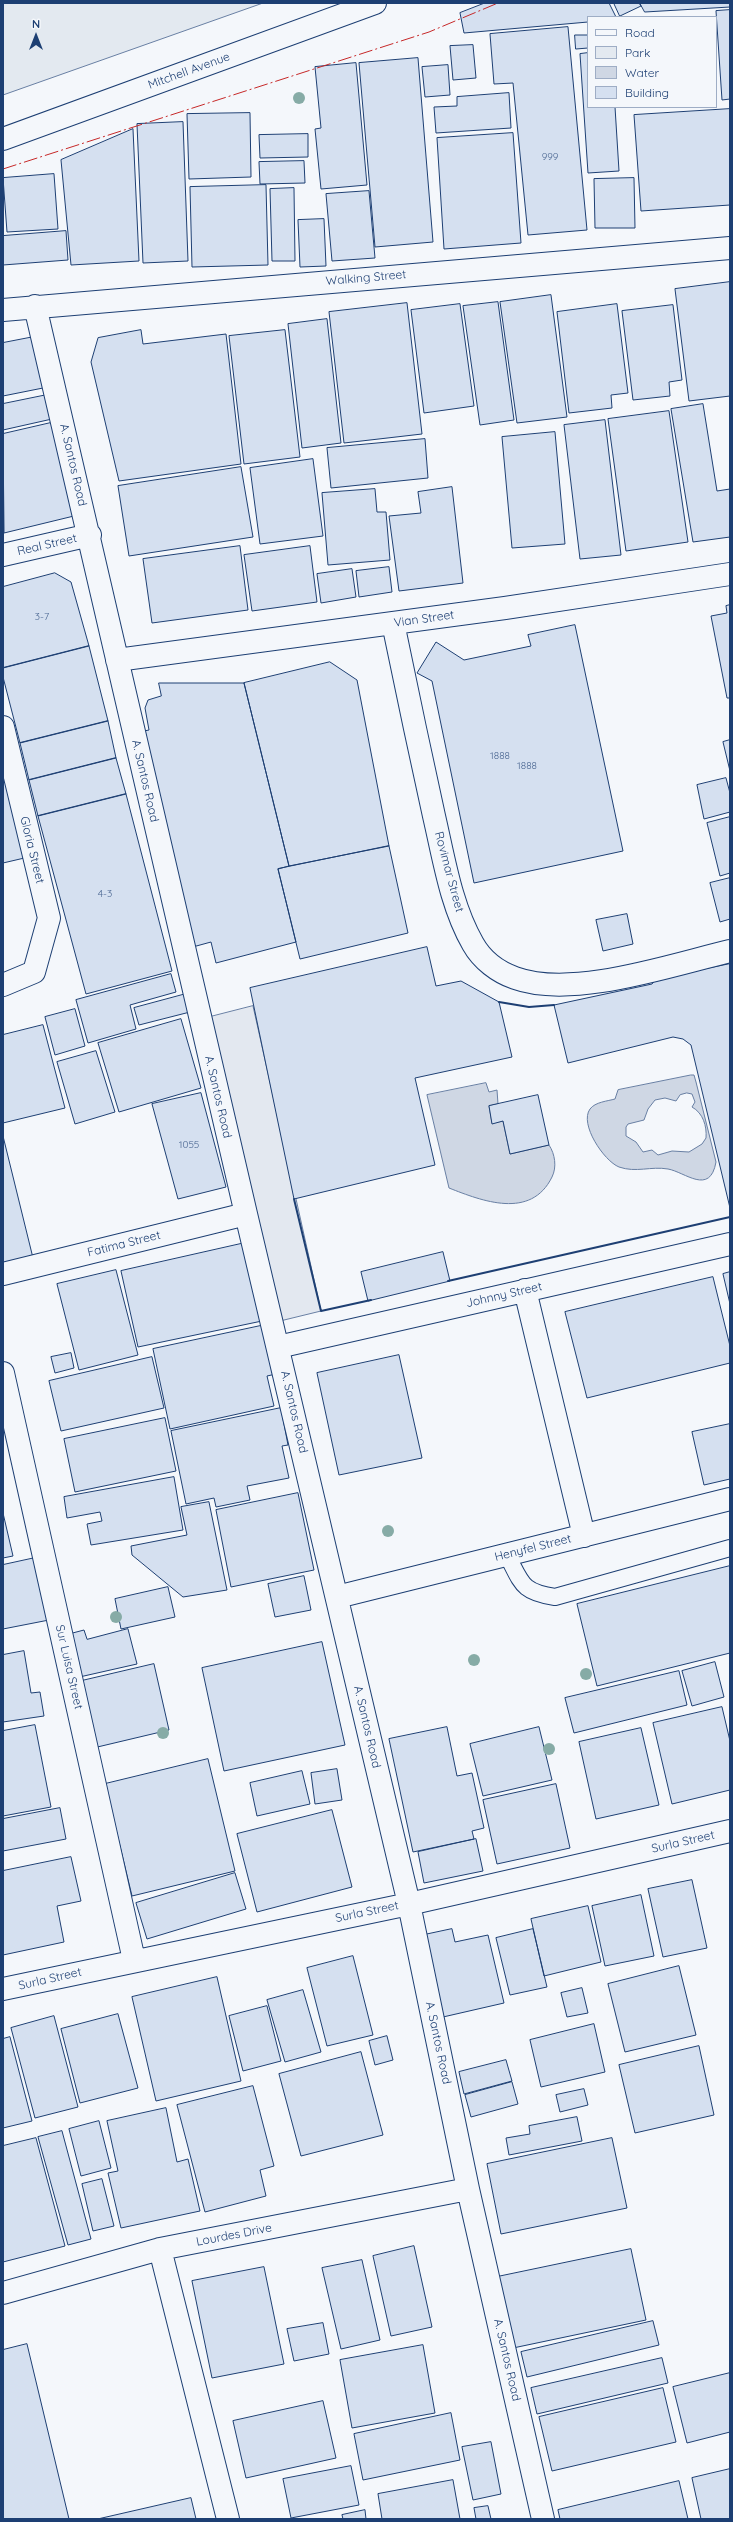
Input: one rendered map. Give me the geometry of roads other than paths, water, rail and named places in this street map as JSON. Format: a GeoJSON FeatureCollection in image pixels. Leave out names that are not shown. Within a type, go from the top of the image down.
{"type":"FeatureCollection","features":[{"type":"Feature","properties":{"kind":"street","name":"Mitchell Avenue"},"geometry":{"type":"LineString","coordinates":[[3,139],[375,3]]}},
{"type":"Feature","properties":{"kind":"street","name":"Walking Street"},"geometry":{"type":"LineString","coordinates":[[3,310],[730,248]]}},
{"type":"Feature","properties":{"kind":"street","name":"A. Santos Road"},"geometry":{"type":"LineString","coordinates":[[36,306],[246,1214],[409,1904],[468,2189],[543,2519]]}},
{"type":"Feature","properties":{"kind":"street","name":"Real Street"},"geometry":{"type":"LineString","coordinates":[[3,555],[90,535]]}},
{"type":"Feature","properties":{"kind":"street","name":"Vian Street"},"geometry":{"type":"LineString","coordinates":[[117,660],[393,623],[730,574]]}},
{"type":"Feature","properties":{"kind":"street","name":"Rovimar Street"},"geometry":{"type":"LineString","coordinates":[[393,623],[452,892],[473,945],[488,964],[514,978],[540,984],[571,984],[634,974],[730,951]]}},
{"type":"Feature","properties":{"kind":"street","name":"Gloria Street"},"geometry":{"type":"LineString","coordinates":[[3,727],[49,918],[34,972],[3,985]]}},
{"type":"Feature","properties":{"kind":"street","name":"Fatima Street"},"geometry":{"type":"LineString","coordinates":[[3,1274],[246,1214]]}},
{"type":"Feature","properties":{"kind":"street","name":"Johnny Street"},"geometry":{"type":"LineString","coordinates":[[278,1347],[730,1244]]}},
{"type":"Feature","properties":{"kind":"street"},"geometry":{"type":"LineString","coordinates":[[525,1290],[584,1536]]}},
{"type":"Feature","properties":{"kind":"street","name":"Sur Luisa Street"},"geometry":{"type":"LineString","coordinates":[[3,1373],[134,1960]]}},
{"type":"Feature","properties":{"kind":"street","name":"Henyfel Street"},"geometry":{"type":"LineString","coordinates":[[336,1597],[730,1499]]}},
{"type":"Feature","properties":{"kind":"street","name":"Surla Street"},"geometry":{"type":"LineString","coordinates":[[3,1989],[134,1960],[409,1904],[730,1831]]}},
{"type":"Feature","properties":{"kind":"street","name":"Lourdes Drive"},"geometry":{"type":"LineString","coordinates":[[3,2292],[160,2249],[468,2189]]}},
{"type":"Feature","properties":{"kind":"street"},"geometry":{"type":"LineString","coordinates":[[160,2249],[228,2519]]}},
{"type":"Feature","properties":{"kind":"lane"},"geometry":{"type":"LineString","coordinates":[[507,1554],[523,1585],[534,1594],[555,1597],[730,1548]]}},
{"type":"Feature","properties":{"kind":"water"},"geometry":{"type":"Polygon","coordinates":[[[694,1075],[716,1162],[713,1172],[708,1178],[703,1180],[696,1179],[662,1168],[625,1169],[619,1167],[607,1158],[600,1150],[590,1132],[587,1116],[590,1109],[595,1105],[615,1099],[618,1090],[694,1075]],[[687,1093],[680,1095],[676,1101],[665,1098],[655,1100],[648,1109],[644,1120],[628,1124],[626,1127],[626,1136],[636,1142],[643,1152],[652,1150],[658,1155],[672,1151],[689,1152],[702,1144],[706,1138],[705,1124],[702,1116],[692,1107],[695,1102],[692,1094],[687,1093]]]}},
{"type":"Feature","properties":{"kind":"water"},"geometry":{"type":"Polygon","coordinates":[[[486,1083],[489,1092],[497,1090],[498,1104],[489,1106],[492,1123],[503,1121],[510,1154],[549,1145],[553,1152],[555,1161],[554,1173],[543,1190],[532,1199],[519,1203],[505,1204],[476,1198],[449,1188],[427,1095],[486,1083]]]}}]}
